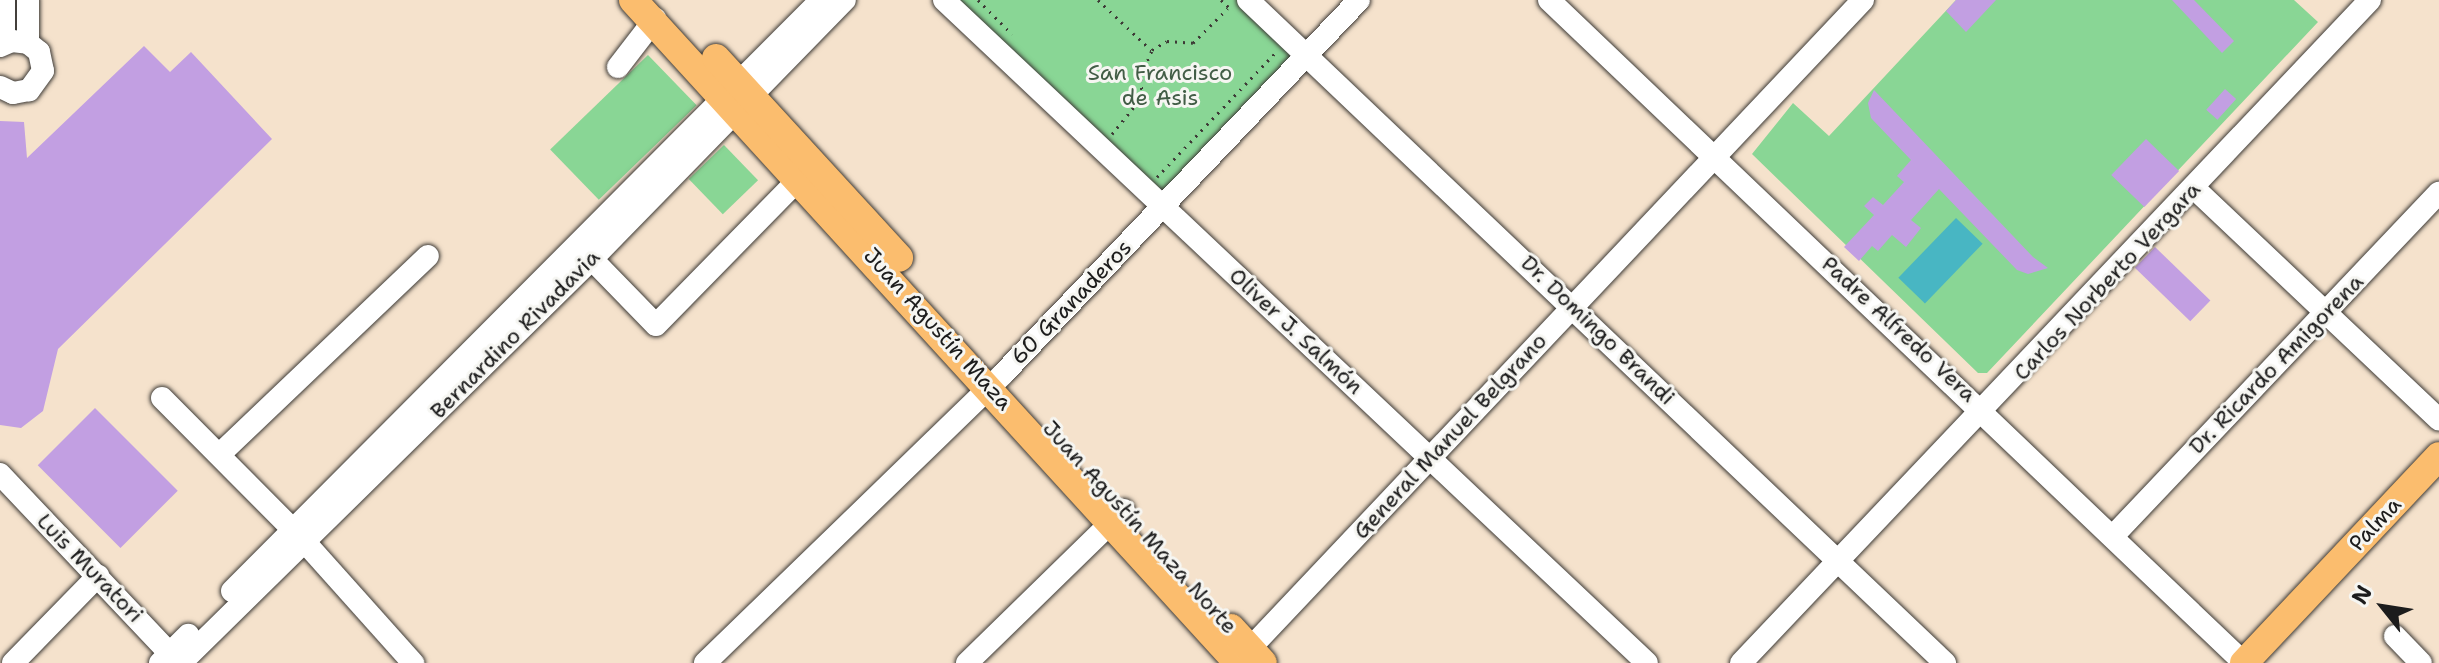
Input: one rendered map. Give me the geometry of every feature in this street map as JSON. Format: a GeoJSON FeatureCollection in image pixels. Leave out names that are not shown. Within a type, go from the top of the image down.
{"type":"FeatureCollection","features":[{"type":"Feature","properties":{"kind":"main road","name":"Juan Agustín Maza"},"geometry":{"type":"LineString","coordinates":[[633,0],[659,10],[740,98],[800,178],[995,378]]}},
{"type":"Feature","properties":{"kind":"main road","name":"Juan Agustín Maza Norte"},"geometry":{"type":"LineString","coordinates":[[740,98],[995,378],[1245,660]]}},
{"type":"Feature","properties":{"kind":"main road","name":"Palma"},"geometry":{"type":"LineString","coordinates":[[2244,663],[2437,467]]}},
{"type":"Feature","properties":{"kind":"main road","name":"Palma"},"geometry":{"type":"LineString","coordinates":[[2269,663],[2437,467]]}},
{"type":"Feature","properties":{"kind":"street"},"geometry":{"type":"LineString","coordinates":[[4,0],[2,45],[28,43]]}},
{"type":"Feature","properties":{"kind":"street"},"geometry":{"type":"LineString","coordinates":[[0,87],[13,93],[29,90],[41,78],[41,57],[28,43],[28,0]]}},
{"type":"Feature","properties":{"kind":"street","name":"Bernardino Rivadavia"},"geometry":{"type":"LineString","coordinates":[[740,98],[821,0]]}},
{"type":"Feature","properties":{"kind":"street","name":"Bernardino Rivadavia"},"geometry":{"type":"LineString","coordinates":[[173,660],[740,98],[845,0]]}},
{"type":"Feature","properties":{"kind":"street","name":"Oliver J. Salmón"},"geometry":{"type":"LineString","coordinates":[[944,0],[1165,205],[1647,663]]}},
{"type":"Feature","properties":{"kind":"street","name":"60 Granaderos"},"geometry":{"type":"LineString","coordinates":[[705,663],[995,378],[1165,205],[1359,0]]}},
{"type":"Feature","properties":{"kind":"street","name":"Padre Alfredo Vera"},"geometry":{"type":"LineString","coordinates":[[1549,0],[1985,411],[2244,663]]}},
{"type":"Feature","properties":{"kind":"street","name":"General Manuel Belgrano"},"geometry":{"type":"LineString","coordinates":[[1245,660],[1572,305],[1863,0]]}},
{"type":"Feature","properties":{"kind":"street","name":"Carlos Norberto Vergara"},"geometry":{"type":"LineString","coordinates":[[1741,663],[1985,411],[2370,0]]}},
{"type":"Feature","properties":{"kind":"street","name":"Dr. Domingo Brandi"},"geometry":{"type":"LineString","coordinates":[[1238,8],[1307,55],[1945,663]]}},
{"type":"Feature","properties":{"kind":"street"},"geometry":{"type":"LineString","coordinates":[[618,67],[659,10]]}},
{"type":"Feature","properties":{"kind":"street"},"geometry":{"type":"LineString","coordinates":[[584,252],[656,325],[800,178]]}},
{"type":"Feature","properties":{"kind":"street"},"geometry":{"type":"LineString","coordinates":[[2194,188],[2439,420]]}},
{"type":"Feature","properties":{"kind":"street","name":"Dr. Ricardo Amigorena"},"geometry":{"type":"LineString","coordinates":[[2114,535],[2439,193]]}},
{"type":"Feature","properties":{"kind":"street"},"geometry":{"type":"LineString","coordinates":[[220,454],[428,256]]}},
{"type":"Feature","properties":{"kind":"street"},"geometry":{"type":"LineString","coordinates":[[162,398],[299,536],[413,663]]}},
{"type":"Feature","properties":{"kind":"street","name":"Luis Muratori"},"geometry":{"type":"LineString","coordinates":[[0,474],[173,660]]}},
{"type":"Feature","properties":{"kind":"street"},"geometry":{"type":"LineString","coordinates":[[967,663],[1118,516]]}},
{"type":"Feature","properties":{"kind":"street"},"geometry":{"type":"LineString","coordinates":[[13,663],[98,576]]}},
{"type":"Feature","properties":{"kind":"street"},"geometry":{"type":"LineString","coordinates":[[2395,636],[2421,663]]}},
{"type":"Feature","properties":{"kind":"path"},"geometry":{"type":"LineString","coordinates":[[978,0],[1022,45]]}},
{"type":"Feature","properties":{"kind":"path"},"geometry":{"type":"LineString","coordinates":[[1098,0],[1152,50]]}},
{"type":"Feature","properties":{"kind":"path"},"geometry":{"type":"LineString","coordinates":[[1111,135],[1142,97],[1141,75],[1152,50],[1167,41],[1193,43],[1238,8],[1221,0]]}},
{"type":"Feature","properties":{"kind":"path"},"geometry":{"type":"LineString","coordinates":[[1144,169],[1155,180],[1276,53],[1266,44]]}},
{"type":"Feature","properties":{"kind":"path"},"geometry":{"type":"LineString","coordinates":[[1100,124],[1122,147]]}},
{"type":"Feature","properties":{"kind":"green space","name":"San Francisco de Asis"},"geometry":{"type":"Polygon","coordinates":[[[944,0],[1248,0],[1307,55],[1165,205],[944,0]]]}},
{"type":"Feature","properties":{"kind":"green space"},"geometry":{"type":"Polygon","coordinates":[[[1956,0],[2294,0],[2318,22],[1987,373],[1978,373],[1752,154],[1793,103],[1829,136],[1956,0]]]}},
{"type":"Feature","properties":{"kind":"green space"},"geometry":{"type":"Polygon","coordinates":[[[648,55],[697,105],[599,200],[550,149],[648,55]]]}},
{"type":"Feature","properties":{"kind":"green space"},"geometry":{"type":"Polygon","coordinates":[[[724,145],[758,180],[723,214],[689,179],[724,145]]]}},
{"type":"Feature","properties":{"kind":"water"},"geometry":{"type":"Polygon","coordinates":[[[1956,218],[1983,244],[1925,303],[1898,278],[1956,218]]]}},
{"type":"Feature","properties":{"kind":"building"},"geometry":{"type":"Polygon","coordinates":[[[1956,0],[1996,0],[1966,32],[1946,11],[1956,0]]]}},
{"type":"Feature","properties":{"kind":"building"},"geometry":{"type":"Polygon","coordinates":[[[2172,0],[2194,0],[2234,41],[2222,53],[2172,0]]]}},
{"type":"Feature","properties":{"kind":"building"},"geometry":{"type":"Polygon","coordinates":[[[144,46],[170,72],[191,52],[272,139],[58,349],[43,411],[21,428],[0,425],[0,121],[24,122],[27,158],[144,46]]]}},
{"type":"Feature","properties":{"kind":"building"},"geometry":{"type":"Polygon","coordinates":[[[2225,89],[2236,99],[2217,120],[2206,110],[2225,89]]]}},
{"type":"Feature","properties":{"kind":"building"},"geometry":{"type":"Polygon","coordinates":[[[1874,90],[2033,257],[2048,268],[2028,274],[2017,270],[1939,189],[1911,220],[1921,228],[1906,247],[1892,235],[1878,251],[1872,246],[1859,261],[1844,247],[1874,215],[1864,206],[1873,197],[1883,205],[1904,182],[1897,176],[1911,160],[1871,118],[1868,103],[1874,90]]]}},
{"type":"Feature","properties":{"kind":"building"},"geometry":{"type":"Polygon","coordinates":[[[2146,139],[2179,171],[2144,207],[2111,175],[2146,139]]]}},
{"type":"Feature","properties":{"kind":"building"},"geometry":{"type":"Polygon","coordinates":[[[2155,247],[2210,300],[2190,321],[2135,268],[2155,247]]]}},
{"type":"Feature","properties":{"kind":"building"},"geometry":{"type":"Polygon","coordinates":[[[95,408],[178,491],[120,548],[38,465],[95,408]]]}}]}
